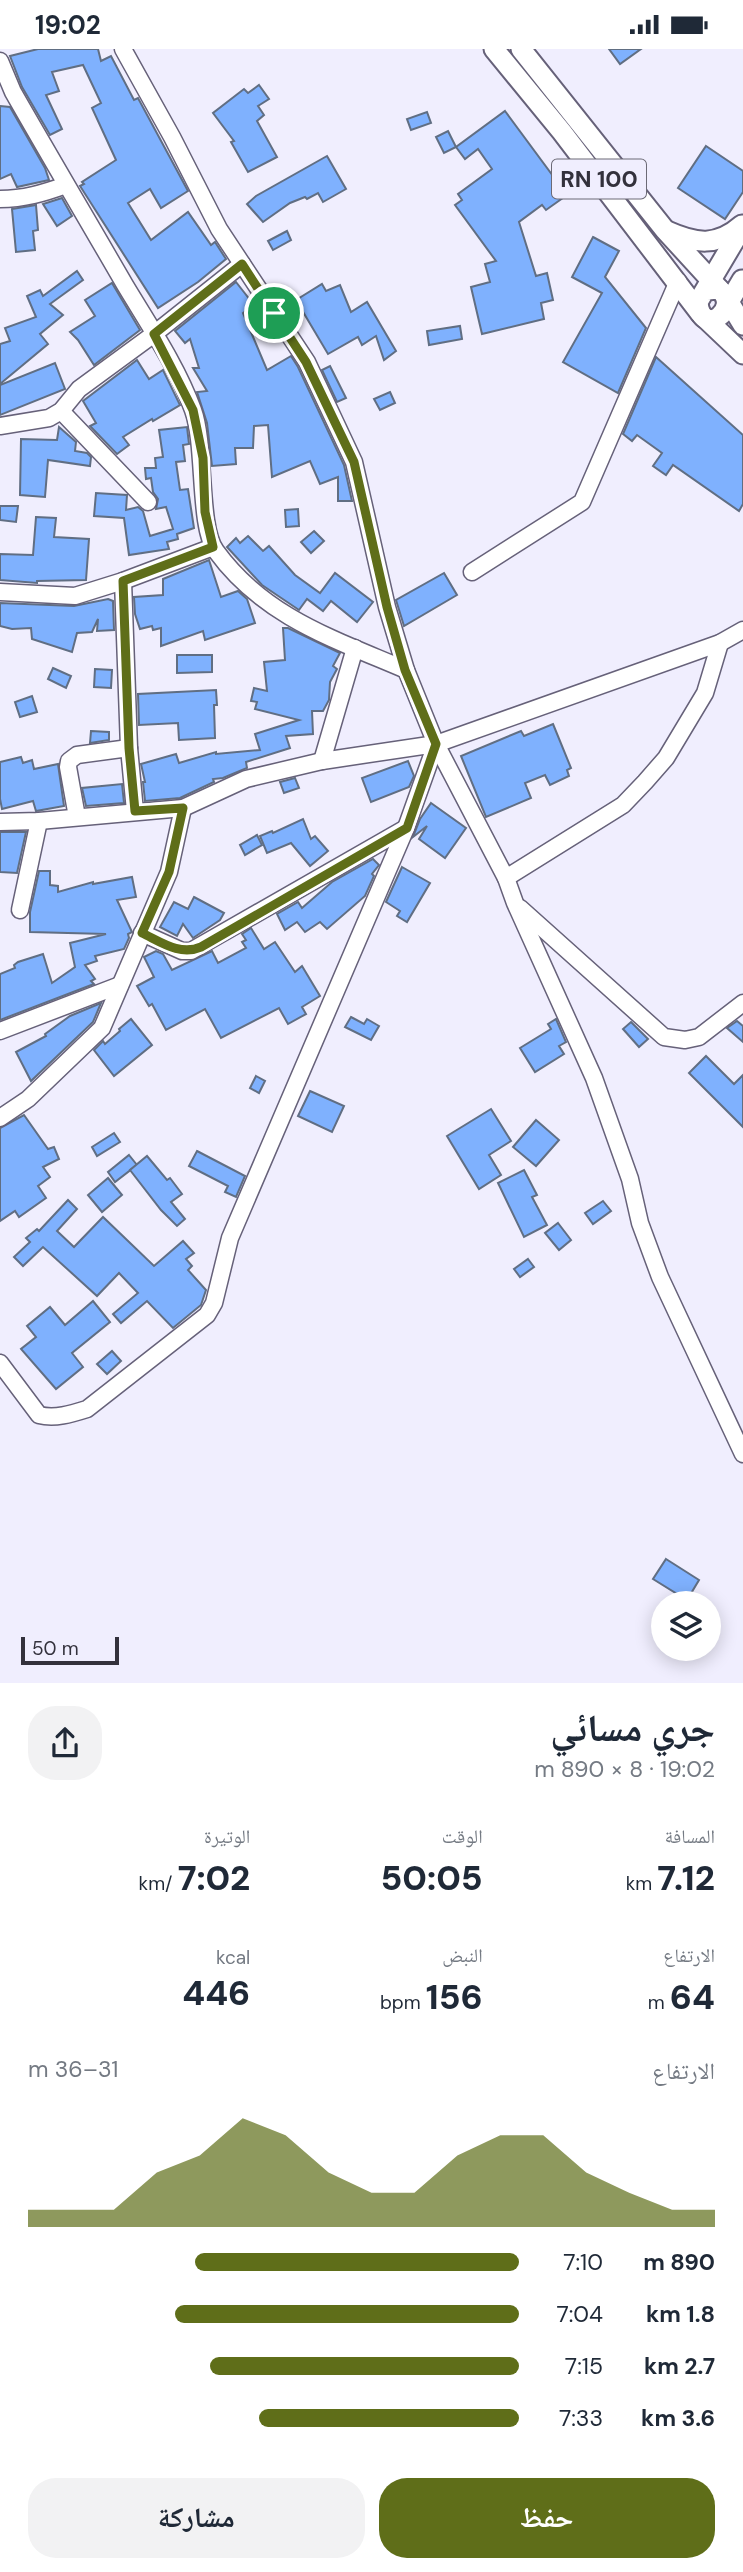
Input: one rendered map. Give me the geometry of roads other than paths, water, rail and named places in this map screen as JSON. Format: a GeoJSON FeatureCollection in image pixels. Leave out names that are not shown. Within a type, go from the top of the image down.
{"type":"FeatureCollection","features":[{"type":"Feature","properties":{"kind":"main road","name":"RN 100"},"geometry":{"type":"LineString","coordinates":[[494,49],[562,132],[702,315],[743,355]]}},
{"type":"Feature","properties":{"kind":"main road","name":"RN 100"},"geometry":{"type":"LineString","coordinates":[[521,49],[665,230],[721,294],[743,325]]}},
{"type":"Feature","properties":{"kind":"main road"},"geometry":{"type":"LineString","coordinates":[[665,230],[698,242],[713,241],[731,235],[743,225]]}},
{"type":"Feature","properties":{"kind":"main road"},"geometry":{"type":"LineString","coordinates":[[742,277],[721,294],[698,302],[702,315],[708,319],[719,319],[727,313],[721,294],[743,225]]}},
{"type":"Feature","properties":{"kind":"street"},"geometry":{"type":"LineString","coordinates":[[123,49],[219,229],[306,362],[354,462],[387,607],[405,670],[436,744],[506,878],[515,904],[594,1078],[630,1179],[640,1223],[660,1277],[743,1454]]}},
{"type":"Feature","properties":{"kind":"street"},"geometry":{"type":"LineString","coordinates":[[0,61],[13,92],[154,334],[193,410],[203,458],[205,512],[213,547],[239,579],[273,607],[323,636],[405,670]]}},
{"type":"Feature","properties":{"kind":"street"},"geometry":{"type":"LineString","coordinates":[[0,199],[42,194],[66,185]]}},
{"type":"Feature","properties":{"kind":"street"},"geometry":{"type":"LineString","coordinates":[[0,426],[49,418],[61,411],[79,389],[242,264]]}},
{"type":"Feature","properties":{"kind":"street"},"geometry":{"type":"LineString","coordinates":[[472,572],[582,502],[678,281]]}},
{"type":"Feature","properties":{"kind":"street"},"geometry":{"type":"LineString","coordinates":[[61,411],[148,502]]}},
{"type":"Feature","properties":{"kind":"street"},"geometry":{"type":"LineString","coordinates":[[0,592],[75,596],[213,547]]}},
{"type":"Feature","properties":{"kind":"street"},"geometry":{"type":"LineString","coordinates":[[123,581],[129,748],[135,811]]}},
{"type":"Feature","properties":{"kind":"street"},"geometry":{"type":"LineString","coordinates":[[0,822],[183,808],[246,779],[322,761],[436,744],[720,643],[743,630]]}},
{"type":"Feature","properties":{"kind":"street"},"geometry":{"type":"LineString","coordinates":[[506,878],[624,805],[645,782],[666,758],[705,693],[720,643]]}},
{"type":"Feature","properties":{"kind":"street"},"geometry":{"type":"LineString","coordinates":[[322,761],[355,648]]}},
{"type":"Feature","properties":{"kind":"street"},"geometry":{"type":"LineString","coordinates":[[0,1363],[39,1415],[69,1415],[87,1409],[207,1315],[214,1303],[230,1238],[407,828],[436,744]]}},
{"type":"Feature","properties":{"kind":"street"},"geometry":{"type":"LineString","coordinates":[[77,817],[69,761],[77,755],[129,748]]}},
{"type":"Feature","properties":{"kind":"street"},"geometry":{"type":"LineString","coordinates":[[0,1118],[29,1099],[102,1028],[169,872],[183,808]]}},
{"type":"Feature","properties":{"kind":"street"},"geometry":{"type":"LineString","coordinates":[[20,910],[39,821]]}},
{"type":"Feature","properties":{"kind":"street"},"geometry":{"type":"LineString","coordinates":[[142,933],[182,951],[191,951],[407,828]]}},
{"type":"Feature","properties":{"kind":"street"},"geometry":{"type":"LineString","coordinates":[[515,904],[664,1037],[685,1040],[699,1037],[743,1003]]}},
{"type":"Feature","properties":{"kind":"street"},"geometry":{"type":"LineString","coordinates":[[0,1031],[120,985]]}}]}
